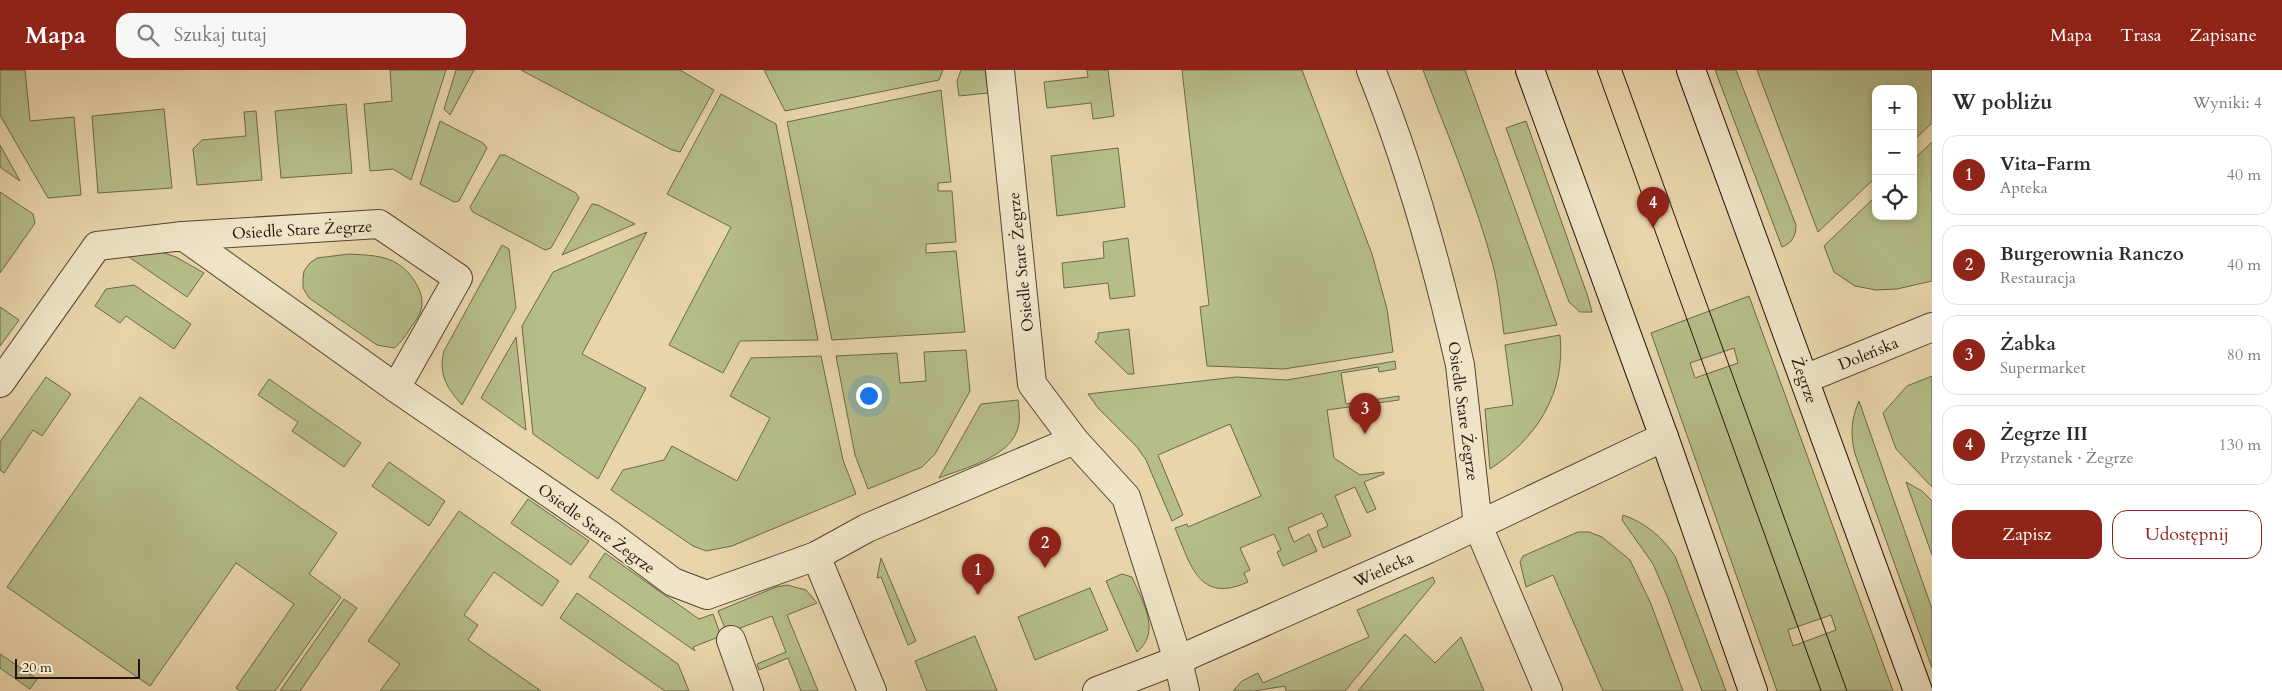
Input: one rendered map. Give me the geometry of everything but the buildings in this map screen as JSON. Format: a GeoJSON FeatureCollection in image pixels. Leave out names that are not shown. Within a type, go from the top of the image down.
{"type":"FeatureCollection","features":[{"type":"Feature","properties":{"kind":"street","name":"Osiedle Stare Żegrze"},"geometry":{"type":"LineString","coordinates":[[1000,70],[1032,384],[1074,440],[1126,497],[1178,660],[1185,691]]}},
{"type":"Feature","properties":{"kind":"street","name":"Osiedle Stare Żegrze"},"geometry":{"type":"LineString","coordinates":[[1370,70],[1392,122],[1432,245],[1454,337],[1460,365],[1478,526],[1548,691]]}},
{"type":"Feature","properties":{"kind":"street"},"geometry":{"type":"LineString","coordinates":[[1530,70],[1664,437],[1753,691]]}},
{"type":"Feature","properties":{"kind":"street","name":"Żegrze"},"geometry":{"type":"LineString","coordinates":[[1691,70],[1918,691]]}},
{"type":"Feature","properties":{"kind":"street","name":"Osiedle Stare Żegrze"},"geometry":{"type":"LineString","coordinates":[[0,383],[97,246],[183,236],[379,224],[458,278],[396,388]]}},
{"type":"Feature","properties":{"kind":"street","name":"Osiedle Stare Żegrze"},"geometry":{"type":"LineString","coordinates":[[183,236],[396,388],[606,532],[673,582],[707,595],[816,556],[867,528],[1074,440]]}},
{"type":"Feature","properties":{"kind":"street","name":"Doleńska"},"geometry":{"type":"LineString","coordinates":[[1805,380],[1932,327]]}},
{"type":"Feature","properties":{"kind":"street","name":"Wielecka"},"geometry":{"type":"LineString","coordinates":[[1097,691],[1178,660],[1478,526],[1664,437]]}},
{"type":"Feature","properties":{"kind":"street"},"geometry":{"type":"LineString","coordinates":[[816,556],[872,691]]}},
{"type":"Feature","properties":{"kind":"street"},"geometry":{"type":"LineString","coordinates":[[731,640],[748,691]]}},
{"type":"Feature","properties":{"kind":"green space"},"geometry":{"type":"Polygon","coordinates":[[[0,70],[25,70],[30,121],[74,117],[81,195],[48,198],[0,115],[0,70]]]}},
{"type":"Feature","properties":{"kind":"green space"},"geometry":{"type":"Polygon","coordinates":[[[390,70],[446,70],[411,180],[393,169],[370,171],[364,104],[392,101],[390,70]]]}},
{"type":"Feature","properties":{"kind":"green space"},"geometry":{"type":"Polygon","coordinates":[[[456,70],[474,70],[450,115],[444,109],[456,70]]]}},
{"type":"Feature","properties":{"kind":"green space"},"geometry":{"type":"Polygon","coordinates":[[[521,70],[680,70],[714,90],[680,152],[672,150],[521,70]]]}},
{"type":"Feature","properties":{"kind":"green space"},"geometry":{"type":"Polygon","coordinates":[[[764,70],[943,70],[939,80],[785,111],[764,70]]]}},
{"type":"Feature","properties":{"kind":"green space"},"geometry":{"type":"Polygon","coordinates":[[[961,70],[985,70],[988,93],[959,96],[957,81],[961,70]]]}},
{"type":"Feature","properties":{"kind":"green space"},"geometry":{"type":"Polygon","coordinates":[[[1087,70],[1108,70],[1114,116],[1093,119],[1091,103],[1047,108],[1044,82],[1088,77],[1087,70]]]}},
{"type":"Feature","properties":{"kind":"green space"},"geometry":{"type":"Polygon","coordinates":[[[1182,70],[1302,70],[1372,254],[1387,309],[1393,352],[1284,369],[1207,366],[1200,307],[1209,305],[1182,70]]]}},
{"type":"Feature","properties":{"kind":"green space"},"geometry":{"type":"Polygon","coordinates":[[[1423,70],[1465,70],[1557,325],[1504,334],[1496,277],[1487,244],[1423,70]]]}},
{"type":"Feature","properties":{"kind":"green space"},"geometry":{"type":"Polygon","coordinates":[[[1715,70],[1736,70],[1796,225],[1793,239],[1782,247],[1715,70]]]}},
{"type":"Feature","properties":{"kind":"green space"},"geometry":{"type":"Polygon","coordinates":[[[1757,70],[1932,70],[1932,123],[1917,137],[1917,85],[1872,85],[1872,181],[1818,232],[1757,70]]]}},
{"type":"Feature","properties":{"kind":"green space"},"geometry":{"type":"Polygon","coordinates":[[[941,90],[951,182],[938,183],[938,191],[952,191],[956,242],[926,244],[926,253],[956,251],[965,332],[832,340],[787,122],[941,90]]]}},
{"type":"Feature","properties":{"kind":"green space"},"geometry":{"type":"Polygon","coordinates":[[[721,94],[776,124],[818,340],[740,341],[723,373],[669,345],[731,227],[667,194],[721,94]]]}},
{"type":"Feature","properties":{"kind":"green space"},"geometry":{"type":"Polygon","coordinates":[[[346,104],[352,173],[281,178],[275,111],[346,104]]]}},
{"type":"Feature","properties":{"kind":"green space"},"geometry":{"type":"Polygon","coordinates":[[[164,109],[172,188],[98,193],[92,116],[164,109]]]}},
{"type":"Feature","properties":{"kind":"green space"},"geometry":{"type":"Polygon","coordinates":[[[256,111],[262,180],[197,185],[193,149],[202,140],[246,136],[244,112],[256,111]]]}},
{"type":"Feature","properties":{"kind":"green space"},"geometry":{"type":"Polygon","coordinates":[[[440,121],[483,143],[487,148],[459,201],[454,202],[420,184],[440,121]]]}},
{"type":"Feature","properties":{"kind":"green space"},"geometry":{"type":"Polygon","coordinates":[[[1526,121],[1592,312],[1580,312],[1569,302],[1506,128],[1526,121]]]}},
{"type":"Feature","properties":{"kind":"green space"},"geometry":{"type":"Polygon","coordinates":[[[1932,142],[1932,281],[1897,289],[1876,290],[1855,286],[1834,272],[1824,246],[1872,200],[1872,220],[1917,220],[1917,156],[1932,142]]]}},
{"type":"Feature","properties":{"kind":"green space"},"geometry":{"type":"Polygon","coordinates":[[[0,145],[20,181],[0,167],[0,145]]]}},
{"type":"Feature","properties":{"kind":"green space"},"geometry":{"type":"Polygon","coordinates":[[[1118,148],[1125,207],[1057,216],[1051,156],[1118,148]]]}},
{"type":"Feature","properties":{"kind":"green space"},"geometry":{"type":"Polygon","coordinates":[[[500,155],[505,155],[576,193],[579,198],[551,248],[545,250],[473,212],[470,207],[500,155]]]}},
{"type":"Feature","properties":{"kind":"green space"},"geometry":{"type":"Polygon","coordinates":[[[0,192],[33,214],[35,223],[0,273],[0,192]]]}},
{"type":"Feature","properties":{"kind":"green space"},"geometry":{"type":"Polygon","coordinates":[[[592,204],[598,205],[635,224],[562,255],[592,204]]]}},
{"type":"Feature","properties":{"kind":"green space"},"geometry":{"type":"Polygon","coordinates":[[[647,232],[582,354],[646,388],[598,479],[533,434],[522,326],[553,272],[647,232]]]}},
{"type":"Feature","properties":{"kind":"green space"},"geometry":{"type":"Polygon","coordinates":[[[1128,238],[1135,296],[1110,299],[1108,283],[1064,288],[1062,263],[1104,258],[1103,242],[1128,238]]]}},
{"type":"Feature","properties":{"kind":"green space"},"geometry":{"type":"Polygon","coordinates":[[[502,245],[509,249],[516,308],[462,405],[448,387],[443,374],[442,359],[444,351],[502,245]]]}},
{"type":"Feature","properties":{"kind":"green space"},"geometry":{"type":"Polygon","coordinates":[[[155,250],[176,257],[204,273],[187,297],[126,255],[155,250]]]}},
{"type":"Feature","properties":{"kind":"green space"},"geometry":{"type":"Polygon","coordinates":[[[349,254],[375,256],[393,261],[403,268],[417,284],[421,297],[421,310],[406,336],[394,348],[377,345],[309,298],[303,288],[304,271],[310,263],[317,258],[349,254]]]}},
{"type":"Feature","properties":{"kind":"green space"},"geometry":{"type":"Polygon","coordinates":[[[134,285],[191,324],[174,349],[126,316],[120,323],[95,306],[106,289],[134,285]]]}},
{"type":"Feature","properties":{"kind":"green space"},"geometry":{"type":"Polygon","coordinates":[[[1749,296],[1893,691],[1777,691],[1651,333],[1749,296]],[[1734,348],[1690,363],[1695,378],[1738,363],[1734,348]],[[1831,615],[1788,630],[1793,646],[1836,630],[1831,615]]]}},
{"type":"Feature","properties":{"kind":"green space"},"geometry":{"type":"Polygon","coordinates":[[[0,307],[19,320],[0,346],[0,307]]]}},
{"type":"Feature","properties":{"kind":"green space"},"geometry":{"type":"Polygon","coordinates":[[[1129,329],[1134,374],[1128,374],[1095,342],[1098,338],[1098,333],[1129,329]]]}},
{"type":"Feature","properties":{"kind":"green space"},"geometry":{"type":"Polygon","coordinates":[[[1560,335],[1561,356],[1558,376],[1553,395],[1545,412],[1522,443],[1490,469],[1485,409],[1513,405],[1505,345],[1560,335]]]}},
{"type":"Feature","properties":{"kind":"green space"},"geometry":{"type":"Polygon","coordinates":[[[516,337],[526,430],[481,398],[516,337]]]}},
{"type":"Feature","properties":{"kind":"green space"},"geometry":{"type":"Polygon","coordinates":[[[966,350],[970,391],[935,454],[922,467],[868,489],[855,455],[836,356],[897,353],[900,383],[926,381],[924,352],[966,350]]]}},
{"type":"Feature","properties":{"kind":"green space"},"geometry":{"type":"Polygon","coordinates":[[[821,356],[843,460],[856,494],[732,546],[706,551],[693,546],[611,490],[623,470],[664,460],[672,446],[737,481],[770,418],[730,396],[751,358],[821,356]]]}},
{"type":"Feature","properties":{"kind":"green space"},"geometry":{"type":"Polygon","coordinates":[[[1395,361],[1396,369],[1379,372],[1378,367],[1341,373],[1346,404],[1399,396],[1399,400],[1327,410],[1334,458],[1360,475],[1384,472],[1384,474],[1364,482],[1376,509],[1367,513],[1355,487],[1335,496],[1351,536],[1323,548],[1317,531],[1328,526],[1322,513],[1288,528],[1294,542],[1309,534],[1317,551],[1283,566],[1277,552],[1281,550],[1274,534],[1240,548],[1250,570],[1244,573],[1248,582],[1231,588],[1218,588],[1208,585],[1199,578],[1186,556],[1175,528],[1187,524],[1188,527],[1261,496],[1230,424],[1158,455],[1183,515],[1172,521],[1146,460],[1137,447],[1098,408],[1088,394],[1236,377],[1287,380],[1395,361]]]}},
{"type":"Feature","properties":{"kind":"green space"},"geometry":{"type":"Polygon","coordinates":[[[1932,376],[1932,487],[1896,449],[1883,413],[1907,386],[1932,376]]]}},
{"type":"Feature","properties":{"kind":"green space"},"geometry":{"type":"Polygon","coordinates":[[[46,377],[71,394],[42,436],[33,430],[4,473],[0,470],[0,442],[46,377]]]}},
{"type":"Feature","properties":{"kind":"green space"},"geometry":{"type":"Polygon","coordinates":[[[269,379],[361,443],[344,467],[292,431],[298,422],[258,395],[269,379]]]}},
{"type":"Feature","properties":{"kind":"green space"},"geometry":{"type":"Polygon","coordinates":[[[140,397],[337,533],[309,574],[341,597],[275,691],[240,691],[236,688],[294,604],[236,563],[150,686],[7,587],[140,397]]]}},
{"type":"Feature","properties":{"kind":"green space"},"geometry":{"type":"Polygon","coordinates":[[[1018,400],[1019,416],[1017,431],[1004,448],[984,461],[939,478],[981,404],[1018,400]]]}},
{"type":"Feature","properties":{"kind":"green space"},"geometry":{"type":"Polygon","coordinates":[[[1859,401],[1932,609],[1932,668],[1855,454],[1852,427],[1859,401]]]}},
{"type":"Feature","properties":{"kind":"green space"},"geometry":{"type":"Polygon","coordinates":[[[389,462],[445,501],[429,526],[372,486],[389,462]]]}},
{"type":"Feature","properties":{"kind":"green space"},"geometry":{"type":"Polygon","coordinates":[[[1906,482],[1922,491],[1932,501],[1932,555],[1906,482]]]}},
{"type":"Feature","properties":{"kind":"green space"},"geometry":{"type":"Polygon","coordinates":[[[528,499],[589,541],[571,565],[511,523],[528,499]]]}},
{"type":"Feature","properties":{"kind":"green space"},"geometry":{"type":"Polygon","coordinates":[[[459,511],[559,581],[542,606],[494,572],[464,615],[478,625],[468,640],[541,691],[380,691],[400,664],[368,641],[459,511]]]}},
{"type":"Feature","properties":{"kind":"green space"},"geometry":{"type":"Polygon","coordinates":[[[1623,515],[1639,522],[1652,531],[1675,556],[1726,691],[1702,691],[1667,596],[1653,564],[1622,520],[1623,515]]]}},
{"type":"Feature","properties":{"kind":"green space"},"geometry":{"type":"Polygon","coordinates":[[[1578,532],[1589,532],[1602,537],[1630,560],[1651,604],[1683,691],[1603,691],[1553,575],[1526,587],[1520,562],[1523,556],[1578,532]]]}},
{"type":"Feature","properties":{"kind":"green space"},"geometry":{"type":"Polygon","coordinates":[[[605,553],[699,619],[713,614],[721,636],[693,647],[695,651],[589,577],[605,553]]]}},
{"type":"Feature","properties":{"kind":"green space"},"geometry":{"type":"Polygon","coordinates":[[[881,558],[916,641],[908,645],[881,577],[877,578],[881,558]]]}},
{"type":"Feature","properties":{"kind":"green space"},"geometry":{"type":"Polygon","coordinates":[[[1122,574],[1132,577],[1148,616],[1148,635],[1144,644],[1137,652],[1106,581],[1122,574]]]}},
{"type":"Feature","properties":{"kind":"green space"},"geometry":{"type":"Polygon","coordinates":[[[1433,577],[1435,582],[1345,691],[1286,691],[1285,686],[1254,691],[1233,691],[1242,681],[1258,673],[1263,683],[1369,637],[1357,610],[1433,577]]]}},
{"type":"Feature","properties":{"kind":"green space"},"geometry":{"type":"Polygon","coordinates":[[[787,585],[806,590],[817,603],[787,615],[818,691],[801,691],[788,658],[759,670],[757,664],[786,652],[772,616],[727,633],[718,611],[776,587],[787,585]]]}},
{"type":"Feature","properties":{"kind":"green space"},"geometry":{"type":"Polygon","coordinates":[[[1090,588],[1108,630],[1035,660],[1018,617],[1090,588]]]}},
{"type":"Feature","properties":{"kind":"green space"},"geometry":{"type":"Polygon","coordinates":[[[577,593],[678,664],[689,691],[665,691],[560,618],[577,593]]]}},
{"type":"Feature","properties":{"kind":"green space"},"geometry":{"type":"Polygon","coordinates":[[[344,599],[357,608],[300,691],[280,691],[344,599]]]}},
{"type":"Feature","properties":{"kind":"green space"},"geometry":{"type":"Polygon","coordinates":[[[1405,634],[1435,663],[1461,637],[1484,691],[1358,691],[1405,634]]]}},
{"type":"Feature","properties":{"kind":"green space"},"geometry":{"type":"Polygon","coordinates":[[[975,636],[997,691],[927,691],[915,661],[975,636]]]}},
{"type":"Feature","properties":{"kind":"green space"},"geometry":{"type":"Polygon","coordinates":[[[0,654],[37,679],[30,689],[0,668],[0,654]]]}},
{"type":"Feature","properties":{"kind":"tram line"},"geometry":{"type":"LineString","coordinates":[[1597,70],[1821,691]]}},
{"type":"Feature","properties":{"kind":"tram line"},"geometry":{"type":"LineString","coordinates":[[1622,70],[1847,691]]}},
{"type":"Feature","properties":{"kind":"place","name":"Żegrze III"},"geometry":{"type":"Point","coordinates":[1653,228]}},
{"type":"Feature","properties":{"kind":"place","name":"Żabka"},"geometry":{"type":"Point","coordinates":[1365,434]}},
{"type":"Feature","properties":{"kind":"place","name":"Burgerownia Ranczo"},"geometry":{"type":"Point","coordinates":[1045,568]}},
{"type":"Feature","properties":{"kind":"place","name":"Vita-Farm"},"geometry":{"type":"Point","coordinates":[978,595]}}]}
